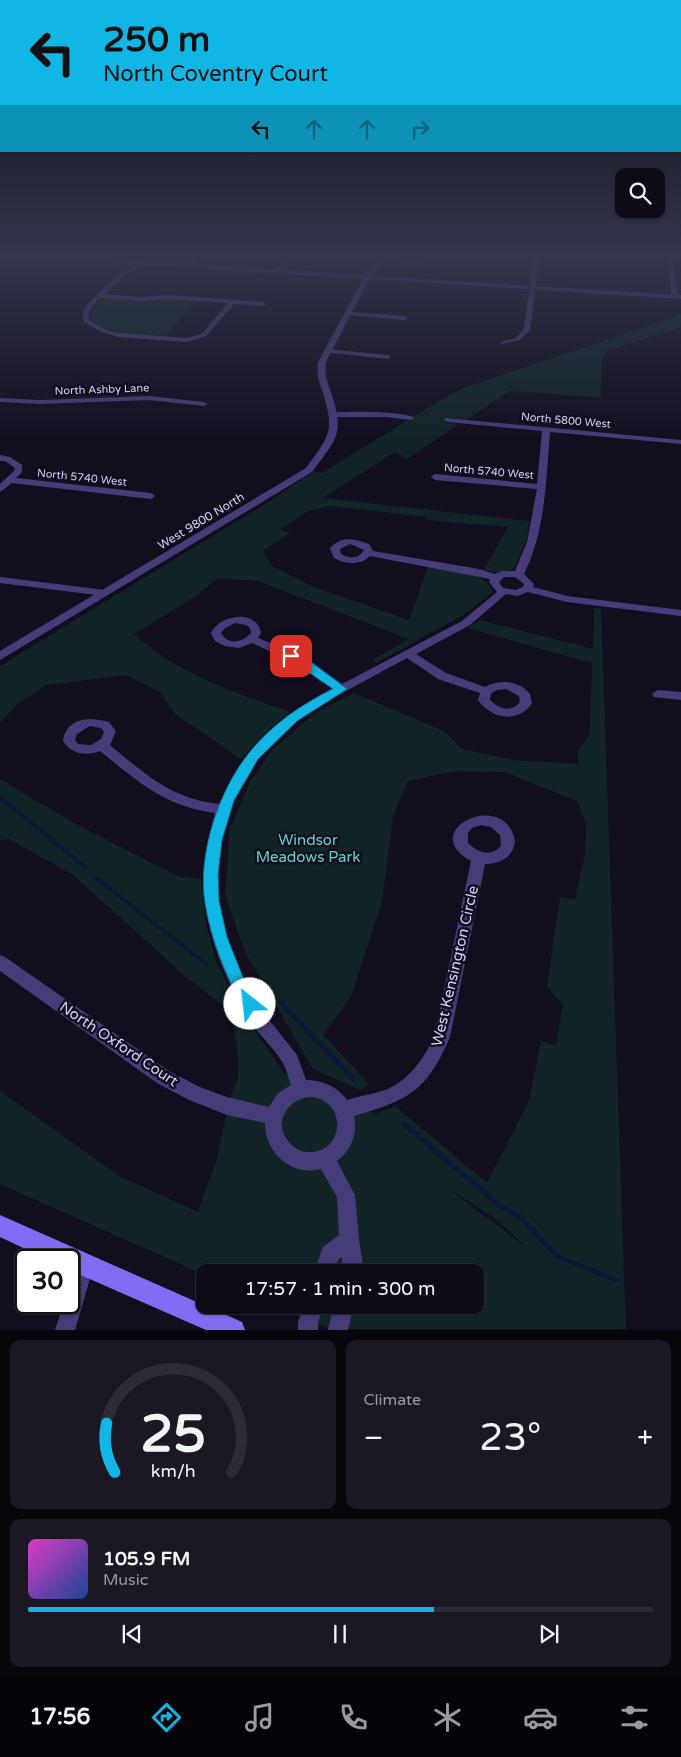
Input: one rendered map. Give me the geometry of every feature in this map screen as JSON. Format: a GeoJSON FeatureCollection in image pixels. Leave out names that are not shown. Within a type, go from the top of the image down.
{"type":"FeatureCollection","features":[{"type":"Feature","properties":{"kind":"main road"},"geometry":{"type":"LineString","coordinates":[[0,1226],[84,1265],[234,1330]]}},
{"type":"Feature","properties":{"kind":"street"},"geometry":{"type":"LineString","coordinates":[[86,315],[86,321],[104,331],[118,335],[178,340],[204,335],[221,315]]}},
{"type":"Feature","properties":{"kind":"street"},"geometry":{"type":"LineString","coordinates":[[347,315],[326,351],[320,372],[334,415],[411,418]]}},
{"type":"Feature","properties":{"kind":"street"},"geometry":{"type":"LineString","coordinates":[[363,315],[405,318]]}},
{"type":"Feature","properties":{"kind":"street"},"geometry":{"type":"LineString","coordinates":[[503,343],[518,338],[527,330],[529,315]]}},
{"type":"Feature","properties":{"kind":"street"},"geometry":{"type":"LineString","coordinates":[[326,351],[388,357]]}},
{"type":"Feature","properties":{"kind":"street","name":"North Ashby Lane"},"geometry":{"type":"LineString","coordinates":[[0,400],[50,402],[149,398],[204,404]]}},
{"type":"Feature","properties":{"kind":"street","name":"West 9800 North"},"geometry":{"type":"LineString","coordinates":[[0,656],[309,470],[330,441],[333,432],[334,415]]}},
{"type":"Feature","properties":{"kind":"street","name":"North 5800 West"},"geometry":{"type":"LineString","coordinates":[[448,420],[681,442]]}},
{"type":"Feature","properties":{"kind":"street"},"geometry":{"type":"LineString","coordinates":[[518,575],[532,548],[546,430]]}},
{"type":"Feature","properties":{"kind":"street"},"geometry":{"type":"LineString","coordinates":[[0,458],[7,459],[19,467],[18,472],[0,489]]}},
{"type":"Feature","properties":{"kind":"street","name":"North 5740 West"},"geometry":{"type":"LineString","coordinates":[[435,477],[540,487]]}},
{"type":"Feature","properties":{"kind":"street","name":"North 5740 West"},"geometry":{"type":"LineString","coordinates":[[10,480],[151,496]]}},
{"type":"Feature","properties":{"kind":"street"},"geometry":{"type":"LineString","coordinates":[[368,553],[480,572],[496,577],[507,574],[518,575],[528,582],[527,589]]}},
{"type":"Feature","properties":{"kind":"street"},"geometry":{"type":"LineString","coordinates":[[496,577],[494,585],[503,592],[517,594],[527,589],[568,599],[681,613]]}},
{"type":"Feature","properties":{"kind":"street"},"geometry":{"type":"LineString","coordinates":[[0,580],[105,593]]}},
{"type":"Feature","properties":{"kind":"street"},"geometry":{"type":"LineString","coordinates":[[301,1089],[290,1061],[257,1017],[236,978],[220,937],[212,901],[211,874],[215,840],[223,810],[253,756],[292,718],[316,702],[466,623],[503,592]]}},
{"type":"Feature","properties":{"kind":"street"},"geometry":{"type":"LineString","coordinates":[[252,639],[304,662],[341,689]]}},
{"type":"Feature","properties":{"kind":"street"},"geometry":{"type":"LineString","coordinates":[[407,653],[442,676],[486,691]]}},
{"type":"Feature","properties":{"kind":"street"},"geometry":{"type":"LineString","coordinates":[[658,694],[681,696]]}},
{"type":"Feature","properties":{"kind":"street"},"geometry":{"type":"LineString","coordinates":[[101,746],[147,782],[169,796],[191,804],[223,810]]}},
{"type":"Feature","properties":{"kind":"street","name":"West Kensington Circle"},"geometry":{"type":"LineString","coordinates":[[344,1110],[390,1097],[425,1070],[435,1055],[442,1037],[479,858]]}},
{"type":"Feature","properties":{"kind":"street","name":"North Oxford Court"},"geometry":{"type":"LineString","coordinates":[[0,962],[163,1077],[194,1094],[227,1106],[275,1117]]}},
{"type":"Feature","properties":{"kind":"street"},"geometry":{"type":"LineString","coordinates":[[309,1088],[326,1091],[340,1102],[344,1110],[347,1128],[344,1137],[340,1146],[325,1158],[305,1161],[287,1153],[276,1137],[275,1117],[284,1100],[301,1089],[309,1088]]}},
{"type":"Feature","properties":{"kind":"street"},"geometry":{"type":"LineString","coordinates":[[325,1158],[346,1195],[353,1264]]}},
{"type":"Feature","properties":{"kind":"street"},"geometry":{"type":"LineString","coordinates":[[327,1264],[330,1254],[349,1240]]}},
{"type":"Feature","properties":{"kind":"street"},"geometry":{"type":"LineString","coordinates":[[65,1330],[84,1265]]}},
{"type":"Feature","properties":{"kind":"street"},"geometry":{"type":"LineString","coordinates":[[308,1330],[311,1314]]}},
{"type":"Feature","properties":{"kind":"street"},"geometry":{"type":"LineString","coordinates":[[338,1330],[342,1314]]}},
{"type":"Feature","properties":{"kind":"green space"},"geometry":{"type":"Polygon","coordinates":[[[90,315],[184,315],[165,336],[110,331],[100,327],[93,321],[90,315]]]}},
{"type":"Feature","properties":{"kind":"green space"},"geometry":{"type":"Polygon","coordinates":[[[681,315],[681,327],[607,351],[602,360],[601,398],[510,391],[466,420],[450,418],[446,423],[459,424],[407,459],[395,452],[323,498],[529,521],[527,538],[514,569],[499,573],[484,570],[508,527],[427,520],[427,517],[329,506],[306,512],[280,530],[290,533],[263,551],[272,566],[314,587],[409,620],[428,567],[465,572],[482,579],[493,592],[468,612],[377,663],[372,660],[409,639],[258,581],[218,578],[193,598],[134,634],[169,660],[208,681],[290,712],[269,729],[241,759],[175,714],[160,692],[126,675],[46,685],[17,704],[0,723],[0,666],[270,501],[314,471],[322,473],[442,399],[466,387],[681,315]]]}},
{"type":"Feature","properties":{"kind":"green space","name":"Windsor Meadows Park"},"geometry":{"type":"Polygon","coordinates":[[[594,608],[601,609],[626,1329],[329,1329],[293,1314],[484,1314],[484,1264],[196,1264],[196,1271],[0,1184],[0,1091],[119,1176],[198,1212],[216,1161],[231,1095],[238,1078],[238,1054],[233,1020],[221,1004],[185,976],[72,874],[9,839],[0,840],[0,779],[79,826],[180,877],[201,879],[205,920],[217,964],[243,1014],[284,1073],[376,1114],[395,1106],[487,1183],[529,1101],[541,1041],[556,1046],[563,1005],[547,986],[560,897],[575,900],[585,854],[586,824],[577,801],[504,772],[455,771],[408,781],[393,816],[382,902],[351,996],[323,1035],[369,1084],[360,1090],[313,1069],[246,954],[225,895],[230,829],[250,782],[273,749],[315,713],[354,693],[444,731],[462,749],[514,760],[578,764],[578,752],[590,733],[592,663],[467,628],[480,620],[593,649],[594,608]],[[446,1187],[522,1244],[492,1216],[446,1187]]]}},
{"type":"Feature","properties":{"kind":"waterway"},"geometry":{"type":"LineString","coordinates":[[0,797],[85,867]]}},
{"type":"Feature","properties":{"kind":"waterway"},"geometry":{"type":"LineString","coordinates":[[95,877],[206,964]]}},
{"type":"Feature","properties":{"kind":"waterway"},"geometry":{"type":"LineString","coordinates":[[281,1002],[353,1079]]}},
{"type":"Feature","properties":{"kind":"waterway"},"geometry":{"type":"LineString","coordinates":[[404,1124],[499,1205],[521,1218],[559,1257],[616,1280]]}},
{"type":"Feature","properties":{"kind":"route"},"geometry":{"type":"LineString","coordinates":[[250,1004],[236,978],[220,937],[212,901],[211,874],[215,840],[223,810],[253,756],[292,718],[316,702],[341,689],[304,662],[291,656]]}}]}
